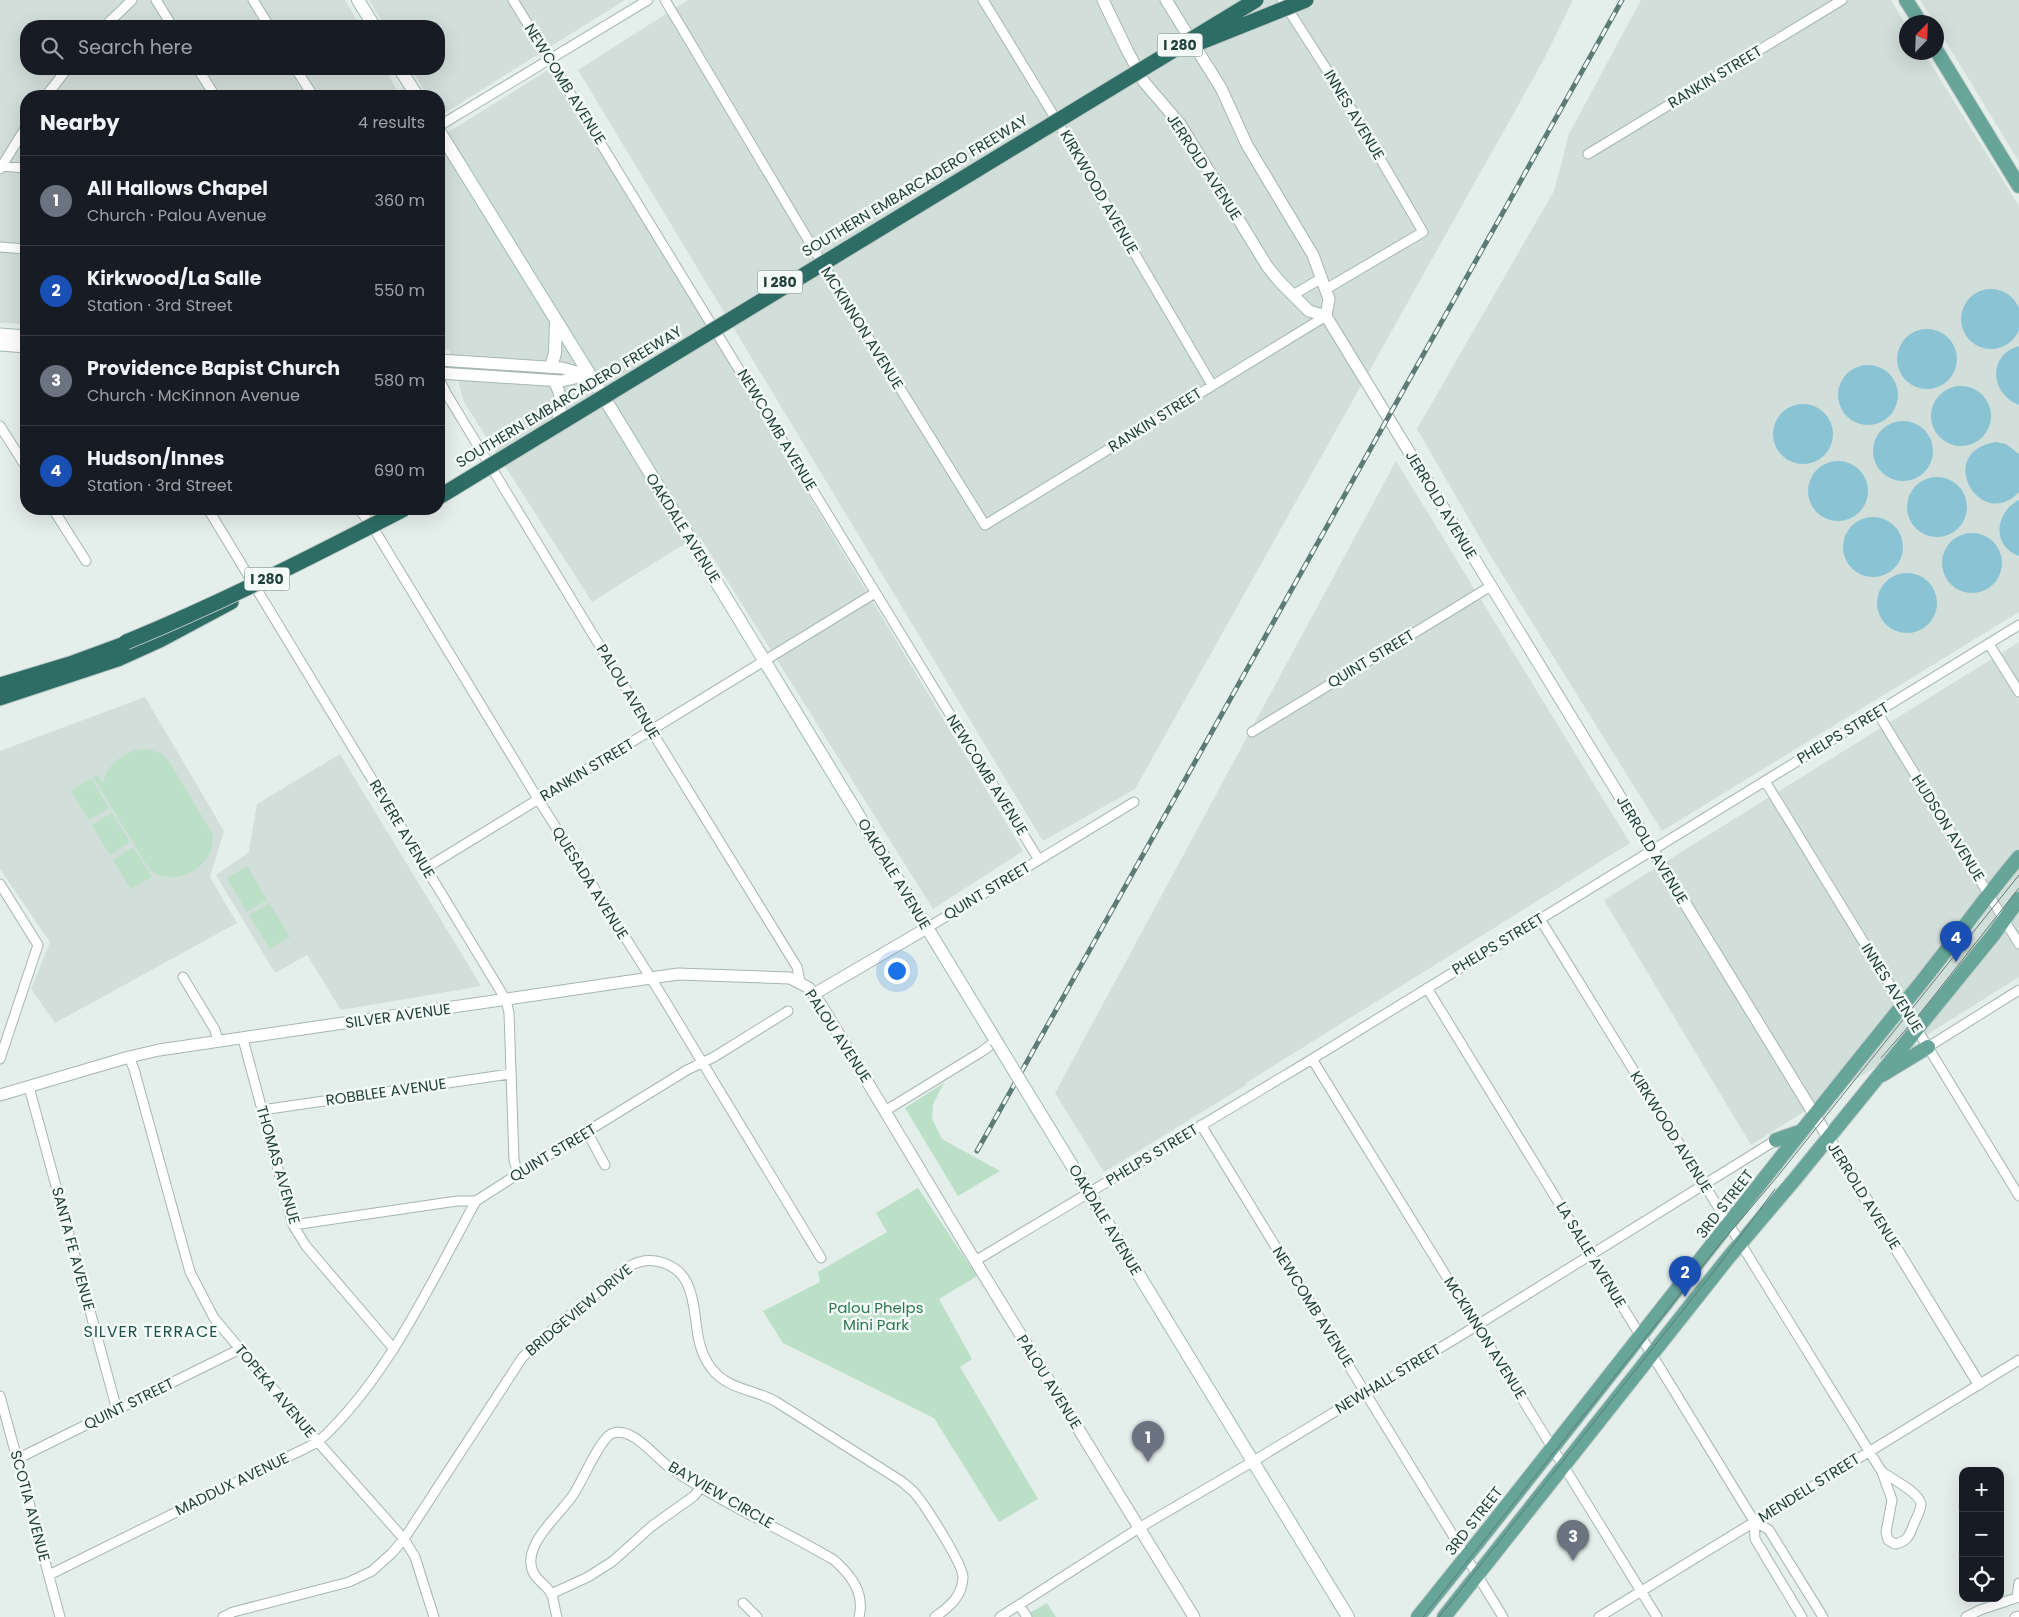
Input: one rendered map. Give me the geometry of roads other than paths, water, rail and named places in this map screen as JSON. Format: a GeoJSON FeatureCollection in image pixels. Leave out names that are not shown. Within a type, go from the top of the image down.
{"type":"FeatureCollection","features":[{"type":"Feature","properties":{"kind":"highway","name":"SOUTHERN EMBARCADERO FREEWAY"},"geometry":{"type":"LineString","coordinates":[[445,486],[1245,0]]}},
{"type":"Feature","properties":{"kind":"highway","name":"SOUTHERN EMBARCADERO FREEWAY"},"geometry":{"type":"LineString","coordinates":[[445,492],[1256,0]]}},
{"type":"Feature","properties":{"kind":"highway"},"geometry":{"type":"LineString","coordinates":[[1104,92],[1198,42],[1306,0]]}},
{"type":"Feature","properties":{"kind":"highway","name":"I 280"},"geometry":{"type":"LineString","coordinates":[[0,677],[126,642],[169,625],[240,592],[392,515]]}},
{"type":"Feature","properties":{"kind":"highway","name":"I 280"},"geometry":{"type":"LineString","coordinates":[[0,685],[70,664],[130,642],[241,596],[330,555],[407,515]]}},
{"type":"Feature","properties":{"kind":"highway"},"geometry":{"type":"LineString","coordinates":[[0,698],[118,659],[168,636],[241,596]]}},
{"type":"Feature","properties":{"kind":"highway"},"geometry":{"type":"LineString","coordinates":[[0,692],[90,662],[126,642]]}},
{"type":"Feature","properties":{"kind":"main road"},"geometry":{"type":"LineString","coordinates":[[358,0],[370,20]]}},
{"type":"Feature","properties":{"kind":"main road"},"geometry":{"type":"LineString","coordinates":[[1906,0],[1916,15]]}},
{"type":"Feature","properties":{"kind":"main road"},"geometry":{"type":"LineString","coordinates":[[1942,60],[2019,186]]}},
{"type":"Feature","properties":{"kind":"main road"},"geometry":{"type":"LineString","coordinates":[[404,75],[413,90]]}},
{"type":"Feature","properties":{"kind":"main road","name":"OAKDALE AVENUE"},"geometry":{"type":"LineString","coordinates":[[445,141],[1348,1617]]}},
{"type":"Feature","properties":{"kind":"main road"},"geometry":{"type":"LineString","coordinates":[[551,367],[555,353],[556,321]]}},
{"type":"Feature","properties":{"kind":"main road","name":"3RD STREET"},"geometry":{"type":"LineString","coordinates":[[1418,1617],[2019,857]]}},
{"type":"Feature","properties":{"kind":"main road"},"geometry":{"type":"LineString","coordinates":[[1444,1617],[1740,1244],[1917,1029],[2019,900]]}},
{"type":"Feature","properties":{"kind":"main road"},"geometry":{"type":"LineString","coordinates":[[1873,1081],[1928,1047]]}},
{"type":"Feature","properties":{"kind":"main road"},"geometry":{"type":"LineString","coordinates":[[1776,1140],[1803,1130]]}},
{"type":"Feature","properties":{"kind":"street"},"geometry":{"type":"LineString","coordinates":[[111,20],[132,0]]}},
{"type":"Feature","properties":{"kind":"street"},"geometry":{"type":"LineString","coordinates":[[156,0],[168,20]]}},
{"type":"Feature","properties":{"kind":"street"},"geometry":{"type":"LineString","coordinates":[[253,0],[265,20]]}},
{"type":"Feature","properties":{"kind":"street","name":"NEWCOMB AVENUE"},"geometry":{"type":"LineString","coordinates":[[513,0],[1039,860]]}},
{"type":"Feature","properties":{"kind":"street"},"geometry":{"type":"LineString","coordinates":[[445,122],[648,0]]}},
{"type":"Feature","properties":{"kind":"street","name":"MCKINNON AVENUE"},"geometry":{"type":"LineString","coordinates":[[665,0],[819,258],[985,525]]}},
{"type":"Feature","properties":{"kind":"street","name":"KIRKWOOD AVENUE"},"geometry":{"type":"LineString","coordinates":[[983,0],[1059,124],[1212,385]]}},
{"type":"Feature","properties":{"kind":"street","name":"JERROLD AVENUE"},"geometry":{"type":"LineString","coordinates":[[1103,0],[1136,66],[1153,94],[1180,124],[1267,266],[1309,311],[1326,316],[1979,1384]]}},
{"type":"Feature","properties":{"kind":"street"},"geometry":{"type":"LineString","coordinates":[[1166,0],[1189,33],[1221,88],[1247,145],[1313,255],[1329,299],[1326,316]]}},
{"type":"Feature","properties":{"kind":"street"},"geometry":{"type":"LineString","coordinates":[[1068,108],[1245,0]]}},
{"type":"Feature","properties":{"kind":"street","name":"INNES AVENUE"},"geometry":{"type":"LineString","coordinates":[[1282,0],[1343,95],[1423,232],[1324,283]]}},
{"type":"Feature","properties":{"kind":"street","name":"RANKIN STREET"},"geometry":{"type":"LineString","coordinates":[[1588,154],[1842,0]]}},
{"type":"Feature","properties":{"kind":"street"},"geometry":{"type":"LineString","coordinates":[[51,90],[62,75]]}},
{"type":"Feature","properties":{"kind":"street"},"geometry":{"type":"LineString","coordinates":[[202,75],[211,90]]}},
{"type":"Feature","properties":{"kind":"street"},"geometry":{"type":"LineString","coordinates":[[300,75],[309,90]]}},
{"type":"Feature","properties":{"kind":"street"},"geometry":{"type":"LineString","coordinates":[[445,487],[1041,125]]}},
{"type":"Feature","properties":{"kind":"street"},"geometry":{"type":"LineString","coordinates":[[1,168],[20,137]]}},
{"type":"Feature","properties":{"kind":"street"},"geometry":{"type":"LineString","coordinates":[[1,168],[20,168]]}},
{"type":"Feature","properties":{"kind":"street"},"geometry":{"type":"LineString","coordinates":[[0,247],[20,249]]}},
{"type":"Feature","properties":{"kind":"street"},"geometry":{"type":"LineString","coordinates":[[1293,295],[1324,283]]}},
{"type":"Feature","properties":{"kind":"street","name":"RANKIN STREET"},"geometry":{"type":"LineString","coordinates":[[985,525],[1326,316]]}},
{"type":"Feature","properties":{"kind":"street"},"geometry":{"type":"LineString","coordinates":[[0,334],[20,336]]}},
{"type":"Feature","properties":{"kind":"street"},"geometry":{"type":"LineString","coordinates":[[0,345],[20,347]]}},
{"type":"Feature","properties":{"kind":"street"},"geometry":{"type":"LineString","coordinates":[[445,360],[562,368],[588,375]]}},
{"type":"Feature","properties":{"kind":"street"},"geometry":{"type":"LineString","coordinates":[[445,373],[562,381],[588,375]]}},
{"type":"Feature","properties":{"kind":"street"},"geometry":{"type":"LineString","coordinates":[[554,380],[561,400],[561,410],[558,418]]}},
{"type":"Feature","properties":{"kind":"street","name":"PALOU AVENUE"},"geometry":{"type":"LineString","coordinates":[[445,389],[797,967],[800,982],[814,994],[975,1261],[1194,1617]]}},
{"type":"Feature","properties":{"kind":"street"},"geometry":{"type":"LineString","coordinates":[[0,426],[20,458]]}},
{"type":"Feature","properties":{"kind":"street"},"geometry":{"type":"LineString","coordinates":[[57,515],[86,561]]}},
{"type":"Feature","properties":{"kind":"street","name":"REVERE AVENUE"},"geometry":{"type":"LineString","coordinates":[[212,515],[506,1000],[509,1012],[514,1160],[518,1174]]}},
{"type":"Feature","properties":{"kind":"street","name":"QUESADA AVENUE"},"geometry":{"type":"LineString","coordinates":[[364,515],[374,529],[821,1258]]}},
{"type":"Feature","properties":{"kind":"street"},"geometry":{"type":"LineString","coordinates":[[256,587],[374,529],[398,515]]}},
{"type":"Feature","properties":{"kind":"street","name":"QUINT STREET"},"geometry":{"type":"LineString","coordinates":[[1252,732],[1491,586]]}},
{"type":"Feature","properties":{"kind":"street","name":"RANKIN STREET"},"geometry":{"type":"LineString","coordinates":[[426,868],[875,593]]}},
{"type":"Feature","properties":{"kind":"street","name":"PHELPS STREET"},"geometry":{"type":"LineString","coordinates":[[975,1261],[1312,1059],[2019,626]]}},
{"type":"Feature","properties":{"kind":"street"},"geometry":{"type":"LineString","coordinates":[[1990,644],[2019,692]]}},
{"type":"Feature","properties":{"kind":"street","name":"HUDSON AVENUE"},"geometry":{"type":"LineString","coordinates":[[1877,712],[2019,944]]}},
{"type":"Feature","properties":{"kind":"street","name":"INNES AVENUE"},"geometry":{"type":"LineString","coordinates":[[1765,781],[2019,1196]]}},
{"type":"Feature","properties":{"kind":"street","name":"QUINT STREET"},"geometry":{"type":"LineString","coordinates":[[814,994],[927,928],[1134,802]]}},
{"type":"Feature","properties":{"kind":"street"},"geometry":{"type":"LineString","coordinates":[[0,884],[38,945],[0,1059]]}},
{"type":"Feature","properties":{"kind":"street","name":"KIRKWOOD AVENUE"},"geometry":{"type":"LineString","coordinates":[[1540,919],[1882,1472],[1892,1500],[1886,1532],[1888,1540],[1895,1544],[1903,1543],[1915,1522],[1921,1506],[1920,1500],[1915,1494],[1882,1472]]}},
{"type":"Feature","properties":{"kind":"street","name":"SILVER AVENUE"},"geometry":{"type":"LineString","coordinates":[[0,1095],[159,1050],[678,974],[782,978],[800,982]]}},
{"type":"Feature","properties":{"kind":"street"},"geometry":{"type":"LineString","coordinates":[[182,977],[215,1030],[218,1042]]}},
{"type":"Feature","properties":{"kind":"street","name":"LA SALLE AVENUE"},"geometry":{"type":"LineString","coordinates":[[1427,988],[1754,1522],[1769,1530],[1822,1617]]}},
{"type":"Feature","properties":{"kind":"street"},"geometry":{"type":"LineString","coordinates":[[1928,1047],[2019,990]]}},
{"type":"Feature","properties":{"kind":"street","name":"QUINT STREET"},"geometry":{"type":"LineString","coordinates":[[476,1201],[687,1070],[714,1057],[788,1011]]}},
{"type":"Feature","properties":{"kind":"street","name":"THOMAS AVENUE"},"geometry":{"type":"LineString","coordinates":[[243,1039],[293,1225],[306,1246],[394,1349]]}},
{"type":"Feature","properties":{"kind":"street"},"geometry":{"type":"LineString","coordinates":[[886,1111],[996,1041]]}},
{"type":"Feature","properties":{"kind":"street","name":"TOPEKA AVENUE"},"geometry":{"type":"LineString","coordinates":[[128,1058],[134,1069],[190,1272],[214,1318],[318,1442],[404,1539],[415,1557],[434,1617]]}},
{"type":"Feature","properties":{"kind":"street","name":"MCKINNON AVENUE"},"geometry":{"type":"LineString","coordinates":[[1312,1059],[1657,1617]]}},
{"type":"Feature","properties":{"kind":"street","name":"ROBBLEE AVENUE"},"geometry":{"type":"LineString","coordinates":[[262,1110],[510,1074]]}},
{"type":"Feature","properties":{"kind":"street","name":"SANTA FE AVENUE"},"geometry":{"type":"LineString","coordinates":[[29,1087],[117,1410]]}},
{"type":"Feature","properties":{"kind":"street","name":"NEWCOMB AVENUE"},"geometry":{"type":"LineString","coordinates":[[1202,1125],[1503,1617]]}},
{"type":"Feature","properties":{"kind":"street"},"geometry":{"type":"LineString","coordinates":[[587,1132],[605,1165]]}},
{"type":"Feature","properties":{"kind":"street","name":"NEWHALL STREET"},"geometry":{"type":"LineString","coordinates":[[1000,1617],[1139,1528],[1366,1393],[1776,1140]]}},
{"type":"Feature","properties":{"kind":"street"},"geometry":{"type":"LineString","coordinates":[[293,1225],[457,1201],[476,1201]]}},
{"type":"Feature","properties":{"kind":"street","name":"MADDUX AVENUE"},"geometry":{"type":"LineString","coordinates":[[49,1575],[318,1442],[342,1420],[394,1349],[476,1201]]}},
{"type":"Feature","properties":{"kind":"street","name":"BRIDGEVIEW DRIVE"},"geometry":{"type":"LineString","coordinates":[[223,1617],[233,1612],[349,1582],[372,1571],[404,1539],[522,1358],[544,1335],[631,1265],[654,1260],[668,1264],[678,1271],[687,1282],[700,1348],[717,1375],[736,1386],[776,1401],[901,1481],[912,1491],[957,1561],[964,1576],[960,1590],[953,1603],[935,1617]]}},
{"type":"Feature","properties":{"kind":"street","name":"QUINT STREET"},"geometry":{"type":"LineString","coordinates":[[18,1459],[240,1349]]}},
{"type":"Feature","properties":{"kind":"street","name":"MENDELL STREET"},"geometry":{"type":"LineString","coordinates":[[1599,1617],[2019,1360]]}},
{"type":"Feature","properties":{"kind":"street","name":"SCOTIA AVENUE"},"geometry":{"type":"LineString","coordinates":[[0,1396],[60,1617]]}},
{"type":"Feature","properties":{"kind":"street","name":"BAYVIEW CIRCLE"},"geometry":{"type":"LineString","coordinates":[[558,1617],[551,1594],[532,1571],[531,1556],[533,1549],[549,1523],[570,1500],[583,1481],[601,1443],[606,1437],[617,1432],[630,1434],[665,1464],[701,1487],[834,1560],[846,1571],[857,1587],[861,1605],[859,1617]]}},
{"type":"Feature","properties":{"kind":"street"},"geometry":{"type":"LineString","coordinates":[[551,1594],[588,1577],[613,1561],[652,1526],[694,1496],[701,1487]]}},
{"type":"Feature","properties":{"kind":"street","name":"LA SALLE AVENUE"},"geometry":{"type":"LineString","coordinates":[[1754,1522],[1754,1539],[1802,1617]]}},
{"type":"Feature","properties":{"kind":"street"},"geometry":{"type":"LineString","coordinates":[[1966,1617],[1980,1610],[2018,1597],[2019,1583]]}},
{"type":"Feature","properties":{"kind":"street"},"geometry":{"type":"LineString","coordinates":[[743,1603],[757,1617]]}},
{"type":"Feature","properties":{"kind":"street"},"geometry":{"type":"LineString","coordinates":[[1019,1605],[1027,1617]]}},
{"type":"Feature","properties":{"kind":"street"},"geometry":{"type":"LineString","coordinates":[[2015,1617],[2019,1616]]}},
{"type":"Feature","properties":{"kind":"water"},"geometry":{"type":"Polygon","coordinates":[[[1991,289],[2002,291],[2016,302],[2019,308],[2019,330],[2008,344],[2002,347],[1991,349],[1980,347],[1966,336],[1963,330],[1961,319],[1963,308],[1974,294],[1980,291],[1991,289]]]}},
{"type":"Feature","properties":{"kind":"water"},"geometry":{"type":"Polygon","coordinates":[[[1921,329],[1933,329],[1944,334],[1952,342],[1957,353],[1955,371],[1944,384],[1933,389],[1921,389],[1910,384],[1902,376],[1897,365],[1897,353],[1902,342],[1910,334],[1921,329]]]}},
{"type":"Feature","properties":{"kind":"water"},"geometry":{"type":"Polygon","coordinates":[[[2019,346],[2019,405],[2009,400],[2002,392],[1996,375],[2001,357],[2019,346]]]}},
{"type":"Feature","properties":{"kind":"water"},"geometry":{"type":"Polygon","coordinates":[[[1862,365],[1874,365],[1885,370],[1893,378],[1898,389],[1896,407],[1885,420],[1874,425],[1862,425],[1851,420],[1843,412],[1838,401],[1838,389],[1843,378],[1851,370],[1862,365]]]}},
{"type":"Feature","properties":{"kind":"water"},"geometry":{"type":"Polygon","coordinates":[[[1955,386],[1967,386],[1978,391],[1986,399],[1991,410],[1989,428],[1978,441],[1967,446],[1955,446],[1944,441],[1936,433],[1931,422],[1931,410],[1936,399],[1944,391],[1955,386]]]}},
{"type":"Feature","properties":{"kind":"water"},"geometry":{"type":"Polygon","coordinates":[[[1797,404],[1809,404],[1820,409],[1828,417],[1833,428],[1831,446],[1820,459],[1809,464],[1797,464],[1786,459],[1778,451],[1773,440],[1773,428],[1778,417],[1786,409],[1797,404]]]}},
{"type":"Feature","properties":{"kind":"water"},"geometry":{"type":"Polygon","coordinates":[[[1897,421],[1909,421],[1920,426],[1928,434],[1933,445],[1931,463],[1920,476],[1909,481],[1897,481],[1886,476],[1878,468],[1873,457],[1873,445],[1878,434],[1886,426],[1897,421]]]}},
{"type":"Feature","properties":{"kind":"water"},"geometry":{"type":"Polygon","coordinates":[[[1996,442],[2006,444],[2019,454],[2019,492],[2005,502],[1991,503],[1978,497],[1970,486],[1966,473],[1968,460],[1977,449],[1996,442]]]}},
{"type":"Feature","properties":{"kind":"water"},"geometry":{"type":"Polygon","coordinates":[[[1832,461],[1844,461],[1855,466],[1863,474],[1868,485],[1866,503],[1855,516],[1844,521],[1832,521],[1821,516],[1813,508],[1808,497],[1808,485],[1813,474],[1821,466],[1832,461]]]}},
{"type":"Feature","properties":{"kind":"water"},"geometry":{"type":"Polygon","coordinates":[[[1931,477],[1943,477],[1954,482],[1962,490],[1967,501],[1965,519],[1954,532],[1943,537],[1931,537],[1920,532],[1912,524],[1907,513],[1907,501],[1912,490],[1920,482],[1931,477]]]}},
{"type":"Feature","properties":{"kind":"water"},"geometry":{"type":"Polygon","coordinates":[[[2019,500],[2019,556],[2004,545],[2000,537],[2000,529],[2001,520],[2005,512],[2019,500]]]}},
{"type":"Feature","properties":{"kind":"water"},"geometry":{"type":"Polygon","coordinates":[[[1867,517],[1879,517],[1890,522],[1898,530],[1903,541],[1901,559],[1890,572],[1879,577],[1867,577],[1856,572],[1848,564],[1843,553],[1843,541],[1848,530],[1856,522],[1867,517]]]}},
{"type":"Feature","properties":{"kind":"water"},"geometry":{"type":"Polygon","coordinates":[[[1966,533],[1978,533],[1989,538],[1997,546],[2002,557],[2000,575],[1989,588],[1978,593],[1966,593],[1955,588],[1947,580],[1942,569],[1942,557],[1947,546],[1955,538],[1966,533]]]}},
{"type":"Feature","properties":{"kind":"water"},"geometry":{"type":"Polygon","coordinates":[[[1901,573],[1913,573],[1924,578],[1932,586],[1937,597],[1935,615],[1924,628],[1913,633],[1901,633],[1890,628],[1882,620],[1877,609],[1877,597],[1882,586],[1890,578],[1901,573]]]}},
{"type":"Feature","properties":{"kind":"tram line"},"geometry":{"type":"LineString","coordinates":[[1423,1617],[1720,1244],[1777,1177],[2019,875]]}},
{"type":"Feature","properties":{"kind":"tram line"},"geometry":{"type":"LineString","coordinates":[[1881,1058],[1922,1011],[2019,888]]}},
{"type":"Feature","properties":{"kind":"tram line"},"geometry":{"type":"LineString","coordinates":[[1439,1617],[1718,1266],[1775,1189]]}},
{"type":"Feature","properties":{"kind":"railway"},"geometry":{"type":"LineString","coordinates":[[977,1151],[1622,0]]}},
{"type":"Feature","properties":{"kind":"place","name":"Hudson/Innes"},"geometry":{"type":"Point","coordinates":[1956,962]}},
{"type":"Feature","properties":{"kind":"place","name":"Kirkwood/La Salle"},"geometry":{"type":"Point","coordinates":[1685,1297]}},
{"type":"Feature","properties":{"kind":"place","name":"All Hallows Chapel"},"geometry":{"type":"Point","coordinates":[1148,1462]}},
{"type":"Feature","properties":{"kind":"place","name":"Providence Bapist Church"},"geometry":{"type":"Point","coordinates":[1573,1561]}},
{"type":"Feature","properties":{"kind":"district","name":"SILVER TERRACE"},"geometry":{"type":"Point","coordinates":[151,1331]}},
{"type":"Feature","properties":{"kind":"park label","name":"Palou Phelps Mini Park"},"geometry":{"type":"Point","coordinates":[876,1316]}}]}
